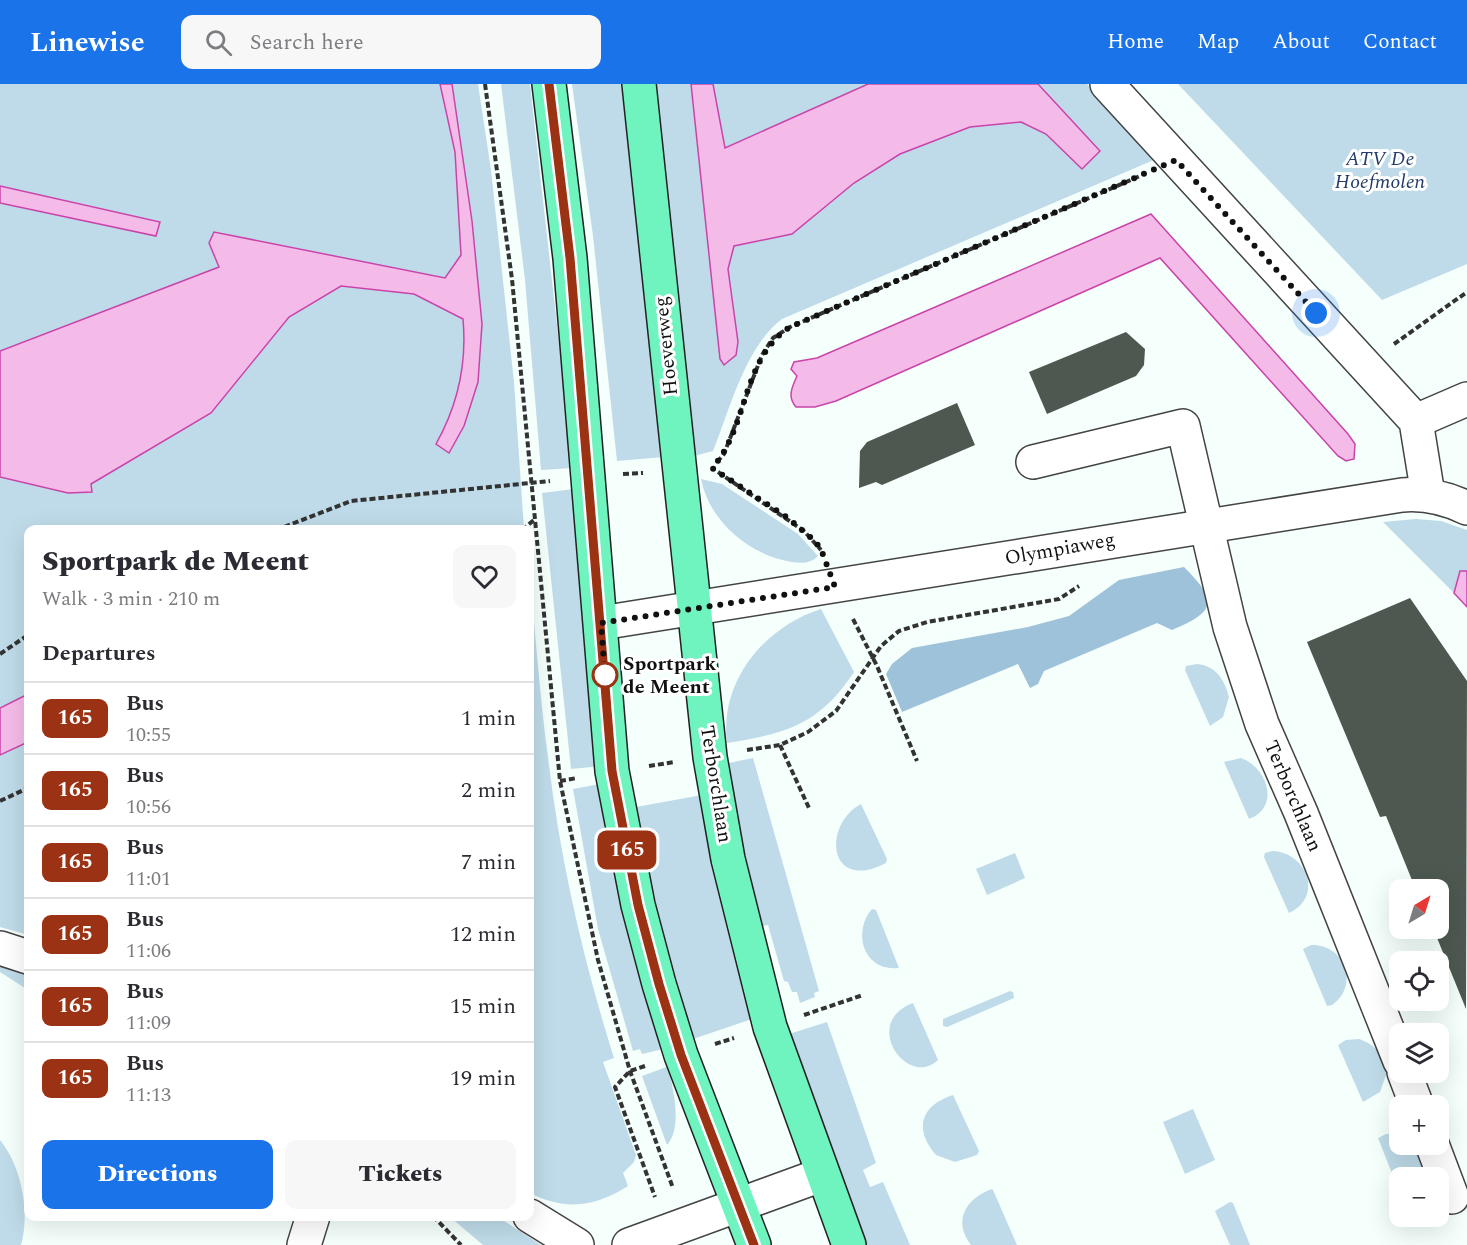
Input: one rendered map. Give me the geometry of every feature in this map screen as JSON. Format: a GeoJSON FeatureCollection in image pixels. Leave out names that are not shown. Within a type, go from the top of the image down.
{"type":"FeatureCollection","features":[{"type":"Feature","properties":{"kind":"main road"},"geometry":{"type":"LineString","coordinates":[[549,84],[570,258],[612,771],[638,905],[681,1055],[754,1245]]}},
{"type":"Feature","properties":{"kind":"main road","name":"Hoeverweg"},"geometry":{"type":"LineString","coordinates":[[639,84],[693,608]]}},
{"type":"Feature","properties":{"kind":"main road","name":"Terborchlaan"},"geometry":{"type":"LineString","coordinates":[[693,608],[710,757],[731,870],[770,1027],[821,1174],[849,1245]]}},
{"type":"Feature","properties":{"kind":"street"},"geometry":{"type":"LineString","coordinates":[[1107,84],[1416,421],[1428,495]]}},
{"type":"Feature","properties":{"kind":"street"},"geometry":{"type":"LineString","coordinates":[[1416,421],[1467,399]]}},
{"type":"Feature","properties":{"kind":"street","name":"Terborchlaan"},"geometry":{"type":"LineString","coordinates":[[1033,462],[1183,426],[1230,627],[1262,724],[1301,813],[1389,1033]]}},
{"type":"Feature","properties":{"kind":"street","name":"Olympiaweg"},"geometry":{"type":"LineString","coordinates":[[693,608],[1402,495],[1428,495],[1467,508]]}},
{"type":"Feature","properties":{"kind":"street"},"geometry":{"type":"LineString","coordinates":[[601,623],[693,608]]}},
{"type":"Feature","properties":{"kind":"street"},"geometry":{"type":"LineString","coordinates":[[0,948],[24,956]]}},
{"type":"Feature","properties":{"kind":"street"},"geometry":{"type":"LineString","coordinates":[[1436,1155],[1452,1197]]}},
{"type":"Feature","properties":{"kind":"street"},"geometry":{"type":"LineString","coordinates":[[629,1245],[687,1226],[821,1174]]}},
{"type":"Feature","properties":{"kind":"street"},"geometry":{"type":"LineString","coordinates":[[534,1218],[577,1245]]}},
{"type":"Feature","properties":{"kind":"street"},"geometry":{"type":"LineString","coordinates":[[304,1245],[311,1221]]}},
{"type":"Feature","properties":{"kind":"path"},"geometry":{"type":"LineString","coordinates":[[485,84],[512,279],[560,781],[598,960],[630,1071],[687,1226]]}},
{"type":"Feature","properties":{"kind":"path"},"geometry":{"type":"LineString","coordinates":[[916,761],[873,657],[835,587],[816,542],[788,518],[712,468],[724,454],[762,355],[773,338],[790,327],[1176,160]]}},
{"type":"Feature","properties":{"kind":"path"},"geometry":{"type":"LineString","coordinates":[[1364,365],[1467,292]]}},
{"type":"Feature","properties":{"kind":"path"},"geometry":{"type":"LineString","coordinates":[[289,525],[351,501],[530,483]]}},
{"type":"Feature","properties":{"kind":"path"},"geometry":{"type":"LineString","coordinates":[[528,525],[534,520]]}},
{"type":"Feature","properties":{"kind":"path"},"geometry":{"type":"LineString","coordinates":[[809,808],[780,745],[808,732],[836,711],[881,645],[898,631],[927,622],[1059,599],[1088,580]]}},
{"type":"Feature","properties":{"kind":"path"},"geometry":{"type":"LineString","coordinates":[[0,654],[24,638]]}},
{"type":"Feature","properties":{"kind":"path"},"geometry":{"type":"LineString","coordinates":[[0,801],[24,790]]}},
{"type":"Feature","properties":{"kind":"path"},"geometry":{"type":"LineString","coordinates":[[438,1221],[461,1245]]}},
{"type":"Feature","properties":{"kind":"green space"},"geometry":{"type":"Polygon","coordinates":[[[0,84],[440,84],[455,152],[461,255],[445,278],[209,243],[220,267],[0,351],[0,203],[156,236],[160,222],[0,186],[0,84]]]}},
{"type":"Feature","properties":{"kind":"green space"},"geometry":{"type":"Polygon","coordinates":[[[452,84],[478,84],[491,170],[514,382],[524,525],[24,525],[24,696],[0,708],[0,477],[68,493],[90,484],[211,413],[289,317],[342,286],[414,294],[463,319],[462,368],[459,383],[450,414],[437,444],[449,452],[464,426],[478,382],[482,324],[472,221],[452,84]]]}},
{"type":"Feature","properties":{"kind":"green space"},"geometry":{"type":"Polygon","coordinates":[[[501,84],[530,84],[573,468],[541,470],[525,280],[501,84]]]}},
{"type":"Feature","properties":{"kind":"green space"},"geometry":{"type":"Polygon","coordinates":[[[572,84],[621,84],[664,457],[617,461],[593,236],[572,84]]]}},
{"type":"Feature","properties":{"kind":"green space"},"geometry":{"type":"Polygon","coordinates":[[[649,84],[691,84],[720,359],[724,365],[738,342],[728,269],[734,246],[792,234],[854,183],[900,154],[969,127],[1020,121],[1046,133],[1082,169],[1100,150],[1038,84],[1087,84],[1156,159],[782,319],[769,331],[748,362],[713,451],[690,457],[649,84]]]}},
{"type":"Feature","properties":{"kind":"green space"},"geometry":{"type":"Polygon","coordinates":[[[713,84],[868,84],[724,148],[713,84]]]}},
{"type":"Feature","properties":{"kind":"green space","name":"ATV De Hoefmolen"},"geometry":{"type":"Polygon","coordinates":[[[1178,84],[1467,84],[1467,264],[1382,300],[1178,84]]]}},
{"type":"Feature","properties":{"kind":"green space"},"geometry":{"type":"Polygon","coordinates":[[[701,479],[722,484],[798,534],[818,556],[807,562],[787,561],[758,551],[744,542],[721,521],[712,508],[701,479]]]}},
{"type":"Feature","properties":{"kind":"green space"},"geometry":{"type":"Polygon","coordinates":[[[574,489],[602,766],[571,769],[542,493],[574,489]]]}},
{"type":"Feature","properties":{"kind":"green space"},"geometry":{"type":"Polygon","coordinates":[[[1416,519],[1441,521],[1467,530],[1467,571],[1460,571],[1454,593],[1383,522],[1416,519]]]}},
{"type":"Feature","properties":{"kind":"green space"},"geometry":{"type":"Polygon","coordinates":[[[821,609],[854,672],[828,704],[800,724],[767,735],[727,743],[726,720],[730,699],[738,679],[750,660],[764,643],[781,629],[800,617],[821,609]]]}},
{"type":"Feature","properties":{"kind":"green space"},"geometry":{"type":"Polygon","coordinates":[[[534,624],[545,735],[566,871],[592,984],[614,1058],[603,1062],[636,1155],[634,1162],[623,1173],[628,1186],[616,1193],[580,1204],[543,1199],[534,1195],[534,624]]]}},
{"type":"Feature","properties":{"kind":"green space"},"geometry":{"type":"Polygon","coordinates":[[[1197,664],[1209,667],[1218,674],[1229,697],[1223,717],[1210,726],[1185,670],[1186,666],[1197,664]]]}},
{"type":"Feature","properties":{"kind":"green space"},"geometry":{"type":"Polygon","coordinates":[[[24,744],[24,934],[0,927],[0,755],[24,744]]]}},
{"type":"Feature","properties":{"kind":"green space"},"geometry":{"type":"Polygon","coordinates":[[[753,758],[819,991],[814,993],[815,997],[800,1003],[797,992],[792,992],[788,982],[784,981],[768,925],[757,927],[724,764],[753,758]]]}},
{"type":"Feature","properties":{"kind":"green space"},"geometry":{"type":"Polygon","coordinates":[[[1241,758],[1258,770],[1267,787],[1265,806],[1249,819],[1224,762],[1241,758]]]}},
{"type":"Feature","properties":{"kind":"green space"},"geometry":{"type":"Polygon","coordinates":[[[605,783],[667,1048],[642,1054],[640,1049],[633,1051],[598,929],[573,789],[605,783]]]}},
{"type":"Feature","properties":{"kind":"green space"},"geometry":{"type":"Polygon","coordinates":[[[702,795],[713,864],[752,1019],[693,1039],[660,925],[636,807],[702,795]]]}},
{"type":"Feature","properties":{"kind":"green space"},"geometry":{"type":"Polygon","coordinates":[[[861,804],[887,859],[886,863],[874,868],[854,870],[844,865],[839,857],[836,846],[837,835],[850,812],[861,804]]]}},
{"type":"Feature","properties":{"kind":"green space"},"geometry":{"type":"Polygon","coordinates":[[[1272,851],[1284,853],[1294,859],[1307,876],[1306,897],[1300,906],[1289,913],[1264,857],[1265,853],[1272,851]]]}},
{"type":"Feature","properties":{"kind":"green space"},"geometry":{"type":"Polygon","coordinates":[[[1015,853],[1025,878],[987,895],[976,869],[1015,853]]]}},
{"type":"Feature","properties":{"kind":"green space"},"geometry":{"type":"Polygon","coordinates":[[[872,909],[876,910],[899,968],[887,968],[877,964],[864,949],[863,928],[872,909]]]}},
{"type":"Feature","properties":{"kind":"green space"},"geometry":{"type":"Polygon","coordinates":[[[1311,945],[1323,946],[1333,951],[1345,967],[1347,977],[1345,987],[1341,997],[1332,1005],[1327,1006],[1303,949],[1311,945]]]}},
{"type":"Feature","properties":{"kind":"green space"},"geometry":{"type":"Polygon","coordinates":[[[0,965],[24,972],[24,987],[0,972],[0,965]]]}},
{"type":"Feature","properties":{"kind":"green space"},"geometry":{"type":"Polygon","coordinates":[[[1010,991],[1013,992],[1014,998],[947,1027],[943,1026],[943,1019],[1010,991]]]}},
{"type":"Feature","properties":{"kind":"green space"},"geometry":{"type":"Polygon","coordinates":[[[913,1003],[938,1060],[926,1067],[914,1066],[903,1060],[894,1050],[890,1037],[890,1024],[898,1012],[913,1003]]]}},
{"type":"Feature","properties":{"kind":"green space"},"geometry":{"type":"Polygon","coordinates":[[[827,1022],[876,1163],[863,1170],[870,1187],[883,1182],[910,1245],[864,1245],[786,1035],[827,1022]]]}},
{"type":"Feature","properties":{"kind":"green space"},"geometry":{"type":"Polygon","coordinates":[[[1359,1039],[1378,1051],[1387,1072],[1380,1092],[1363,1102],[1338,1045],[1346,1040],[1359,1039]]]}},
{"type":"Feature","properties":{"kind":"green space"},"geometry":{"type":"Polygon","coordinates":[[[672,1065],[675,1072],[670,1074],[676,1121],[672,1138],[667,1145],[642,1076],[672,1065]]]}},
{"type":"Feature","properties":{"kind":"green space"},"geometry":{"type":"Polygon","coordinates":[[[953,1095],[979,1151],[977,1155],[955,1162],[936,1155],[924,1136],[923,1127],[927,1112],[942,1099],[953,1095]]]}},
{"type":"Feature","properties":{"kind":"green space"},"geometry":{"type":"Polygon","coordinates":[[[1193,1109],[1215,1160],[1185,1174],[1163,1122],[1193,1109]]]}},
{"type":"Feature","properties":{"kind":"green space"},"geometry":{"type":"Polygon","coordinates":[[[1389,1134],[1389,1155],[1421,1155],[1425,1167],[1389,1167],[1378,1138],[1389,1134]]]}},
{"type":"Feature","properties":{"kind":"green space"},"geometry":{"type":"Polygon","coordinates":[[[0,1140],[8,1151],[19,1177],[25,1221],[21,1245],[0,1245],[0,1140]]]}},
{"type":"Feature","properties":{"kind":"green space"},"geometry":{"type":"Polygon","coordinates":[[[992,1189],[1017,1245],[971,1245],[965,1236],[962,1219],[969,1204],[992,1189]]]}},
{"type":"Feature","properties":{"kind":"green space"},"geometry":{"type":"Polygon","coordinates":[[[1230,1202],[1233,1203],[1250,1245],[1230,1245],[1215,1211],[1230,1202]]]}},
{"type":"Feature","properties":{"kind":"green space"},"geometry":{"type":"Polygon","coordinates":[[[455,1221],[504,1221],[541,1245],[483,1245],[455,1221]]]}},
{"type":"Feature","properties":{"kind":"shaded area"},"geometry":{"type":"Polygon","coordinates":[[[440,84],[452,84],[472,221],[482,324],[478,382],[464,426],[449,453],[436,444],[450,414],[459,383],[464,352],[463,319],[414,294],[341,286],[289,317],[211,413],[91,484],[92,492],[68,493],[0,477],[0,351],[219,267],[209,243],[214,232],[445,278],[461,255],[455,152],[440,84]]]}},
{"type":"Feature","properties":{"kind":"shaded area"},"geometry":{"type":"Polygon","coordinates":[[[691,84],[713,84],[725,148],[868,84],[1038,84],[1100,151],[1082,169],[1046,134],[1021,122],[970,127],[900,154],[854,183],[792,234],[734,246],[728,269],[738,342],[736,355],[724,365],[720,359],[691,84]]]}},
{"type":"Feature","properties":{"kind":"shaded area"},"geometry":{"type":"Polygon","coordinates":[[[0,186],[160,222],[156,236],[0,203],[0,186]]]}},
{"type":"Feature","properties":{"kind":"shaded area"},"geometry":{"type":"Polygon","coordinates":[[[1151,214],[1348,434],[1355,444],[1354,459],[1346,461],[1338,456],[1160,258],[836,401],[815,407],[796,407],[793,403],[791,392],[797,376],[791,369],[794,362],[817,358],[1151,214]]]}},
{"type":"Feature","properties":{"kind":"shaded area"},"geometry":{"type":"Polygon","coordinates":[[[1184,567],[1203,588],[1208,604],[1198,617],[1187,623],[1172,630],[1157,623],[1044,671],[1038,684],[1030,688],[1018,664],[902,712],[886,674],[892,664],[912,648],[1028,627],[1069,616],[1119,580],[1184,567]]]}},
{"type":"Feature","properties":{"kind":"shaded area"},"geometry":{"type":"Polygon","coordinates":[[[1460,571],[1467,571],[1467,607],[1454,593],[1460,571]]]}},
{"type":"Feature","properties":{"kind":"shaded area"},"geometry":{"type":"Polygon","coordinates":[[[24,696],[24,744],[0,755],[0,708],[24,696]]]}},
{"type":"Feature","properties":{"kind":"building"},"geometry":{"type":"Polygon","coordinates":[[[1126,332],[1145,349],[1144,365],[1136,376],[1047,414],[1029,372],[1126,332]]]}},
{"type":"Feature","properties":{"kind":"building"},"geometry":{"type":"Polygon","coordinates":[[[957,403],[975,445],[882,485],[876,482],[859,488],[860,451],[867,442],[957,403]]]}},
{"type":"Feature","properties":{"kind":"building"},"geometry":{"type":"Polygon","coordinates":[[[1410,598],[1467,681],[1466,1009],[1449,967],[1449,951],[1442,951],[1437,939],[1449,939],[1449,879],[1412,879],[1386,816],[1380,817],[1307,642],[1410,598]]]}},
{"type":"Feature","properties":{"kind":"bus line","name":"165"},"geometry":{"type":"LineString","coordinates":[[549,84],[570,258],[612,771],[638,905],[659,984],[681,1055],[754,1245]]}},
{"type":"Feature","properties":{"kind":"place","name":"Sportpark de Meent"},"geometry":{"type":"Point","coordinates":[605,675]}},
{"type":"Feature","properties":{"kind":"route"},"geometry":{"type":"LineString","coordinates":[[605,675],[601,623],[835,587],[816,542],[788,518],[712,468],[724,454],[762,355],[773,338],[790,327],[1176,160],[1316,313]]}}]}
